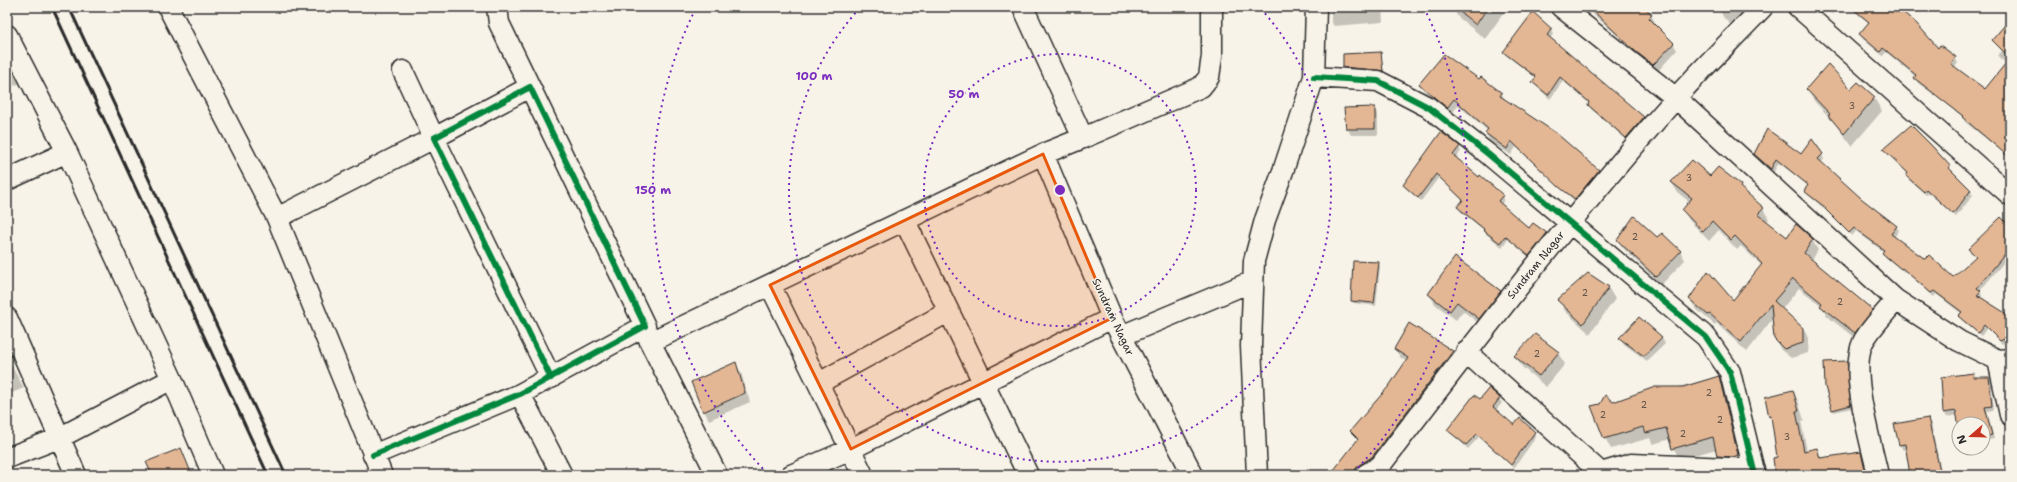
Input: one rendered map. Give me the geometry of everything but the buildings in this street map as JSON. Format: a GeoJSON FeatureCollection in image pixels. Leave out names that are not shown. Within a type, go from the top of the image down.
{"type":"FeatureCollection","features":[{"type":"Feature","properties":{"kind":"street"},"geometry":{"type":"LineString","coordinates":[[168,7],[276,218],[382,475]]}},
{"type":"Feature","properties":{"kind":"street"},"geometry":{"type":"LineString","coordinates":[[497,7],[499,23],[647,334],[717,475]]}},
{"type":"Feature","properties":{"kind":"street"},"geometry":{"type":"LineString","coordinates":[[1023,7],[1083,138]]}},
{"type":"Feature","properties":{"kind":"street"},"geometry":{"type":"LineString","coordinates":[[373,455],[520,394],[551,378],[647,334],[770,285],[1043,154],[1201,87],[1209,77],[1212,56],[1212,7]]}},
{"type":"Feature","properties":{"kind":"street"},"geometry":{"type":"LineString","coordinates":[[1257,475],[1251,346],[1254,260],[1265,220],[1314,77],[1316,7]]}},
{"type":"Feature","properties":{"kind":"street"},"geometry":{"type":"LineString","coordinates":[[1561,7],[1676,98],[1896,300],[1959,341],[2004,359],[2010,415]]}},
{"type":"Feature","properties":{"kind":"street","name":"Sundram Nagar"},"geometry":{"type":"LineString","coordinates":[[1377,472],[1466,352],[1570,222],[1676,98],[1763,7]]}},
{"type":"Feature","properties":{"kind":"street"},"geometry":{"type":"LineString","coordinates":[[1798,7],[2010,195]]}},
{"type":"Feature","properties":{"kind":"street"},"geometry":{"type":"LineString","coordinates":[[7,35],[67,152],[172,380],[213,475]]}},
{"type":"Feature","properties":{"kind":"street"},"geometry":{"type":"LineString","coordinates":[[403,71],[551,378]]}},
{"type":"Feature","properties":{"kind":"street"},"geometry":{"type":"LineString","coordinates":[[1314,77],[1378,81],[1428,107],[1488,154],[1570,222],[1706,338],[1730,372],[1754,472],[1631,464],[1601,474],[1466,352]]}},
{"type":"Feature","properties":{"kind":"street"},"geometry":{"type":"LineString","coordinates":[[276,218],[434,138],[530,86]]}},
{"type":"Feature","properties":{"kind":"street"},"geometry":{"type":"LineString","coordinates":[[7,180],[67,152]]}},
{"type":"Feature","properties":{"kind":"street","name":"Sundram Nagar"},"geometry":{"type":"LineString","coordinates":[[1043,154],[1112,318],[1193,475]]}},
{"type":"Feature","properties":{"kind":"street"},"geometry":{"type":"LineString","coordinates":[[905,221],[982,383],[1028,475]]}},
{"type":"Feature","properties":{"kind":"street"},"geometry":{"type":"LineString","coordinates":[[1121,336],[1253,281]]}},
{"type":"Feature","properties":{"kind":"street"},"geometry":{"type":"LineString","coordinates":[[770,285],[863,475]]}},
{"type":"Feature","properties":{"kind":"street"},"geometry":{"type":"LineString","coordinates":[[1878,475],[1859,385],[1858,365],[1863,342],[1896,300]]}},
{"type":"Feature","properties":{"kind":"street"},"geometry":{"type":"LineString","coordinates":[[819,383],[948,312]]}},
{"type":"Feature","properties":{"kind":"street"},"geometry":{"type":"LineString","coordinates":[[7,318],[76,475]]}},
{"type":"Feature","properties":{"kind":"street"},"geometry":{"type":"LineString","coordinates":[[791,475],[851,449],[1112,318]]}},
{"type":"Feature","properties":{"kind":"street"},"geometry":{"type":"LineString","coordinates":[[7,458],[59,438],[172,380]]}},
{"type":"Feature","properties":{"kind":"street"},"geometry":{"type":"LineString","coordinates":[[520,394],[562,475]]}},
{"type":"Feature","properties":{"kind":"highlighted area"},"geometry":{"type":"Polygon","coordinates":[[[1043,154],[1112,318],[851,449],[770,285],[1043,154]]]}},
{"type":"Feature","properties":{"kind":"railway"},"geometry":{"type":"LineString","coordinates":[[52,7],[268,475]]}},
{"type":"Feature","properties":{"kind":"railway"},"geometry":{"type":"LineString","coordinates":[[69,7],[286,475]]}},
{"type":"Feature","properties":{"kind":"cycle path"},"geometry":{"type":"LineString","coordinates":[[1314,77],[1378,81],[1428,107],[1488,154],[1706,337],[1730,372],[1755,475]]}},
{"type":"Feature","properties":{"kind":"cycle path"},"geometry":{"type":"LineString","coordinates":[[373,455],[520,394],[645,326],[530,87],[434,138],[551,378]]}}]}
